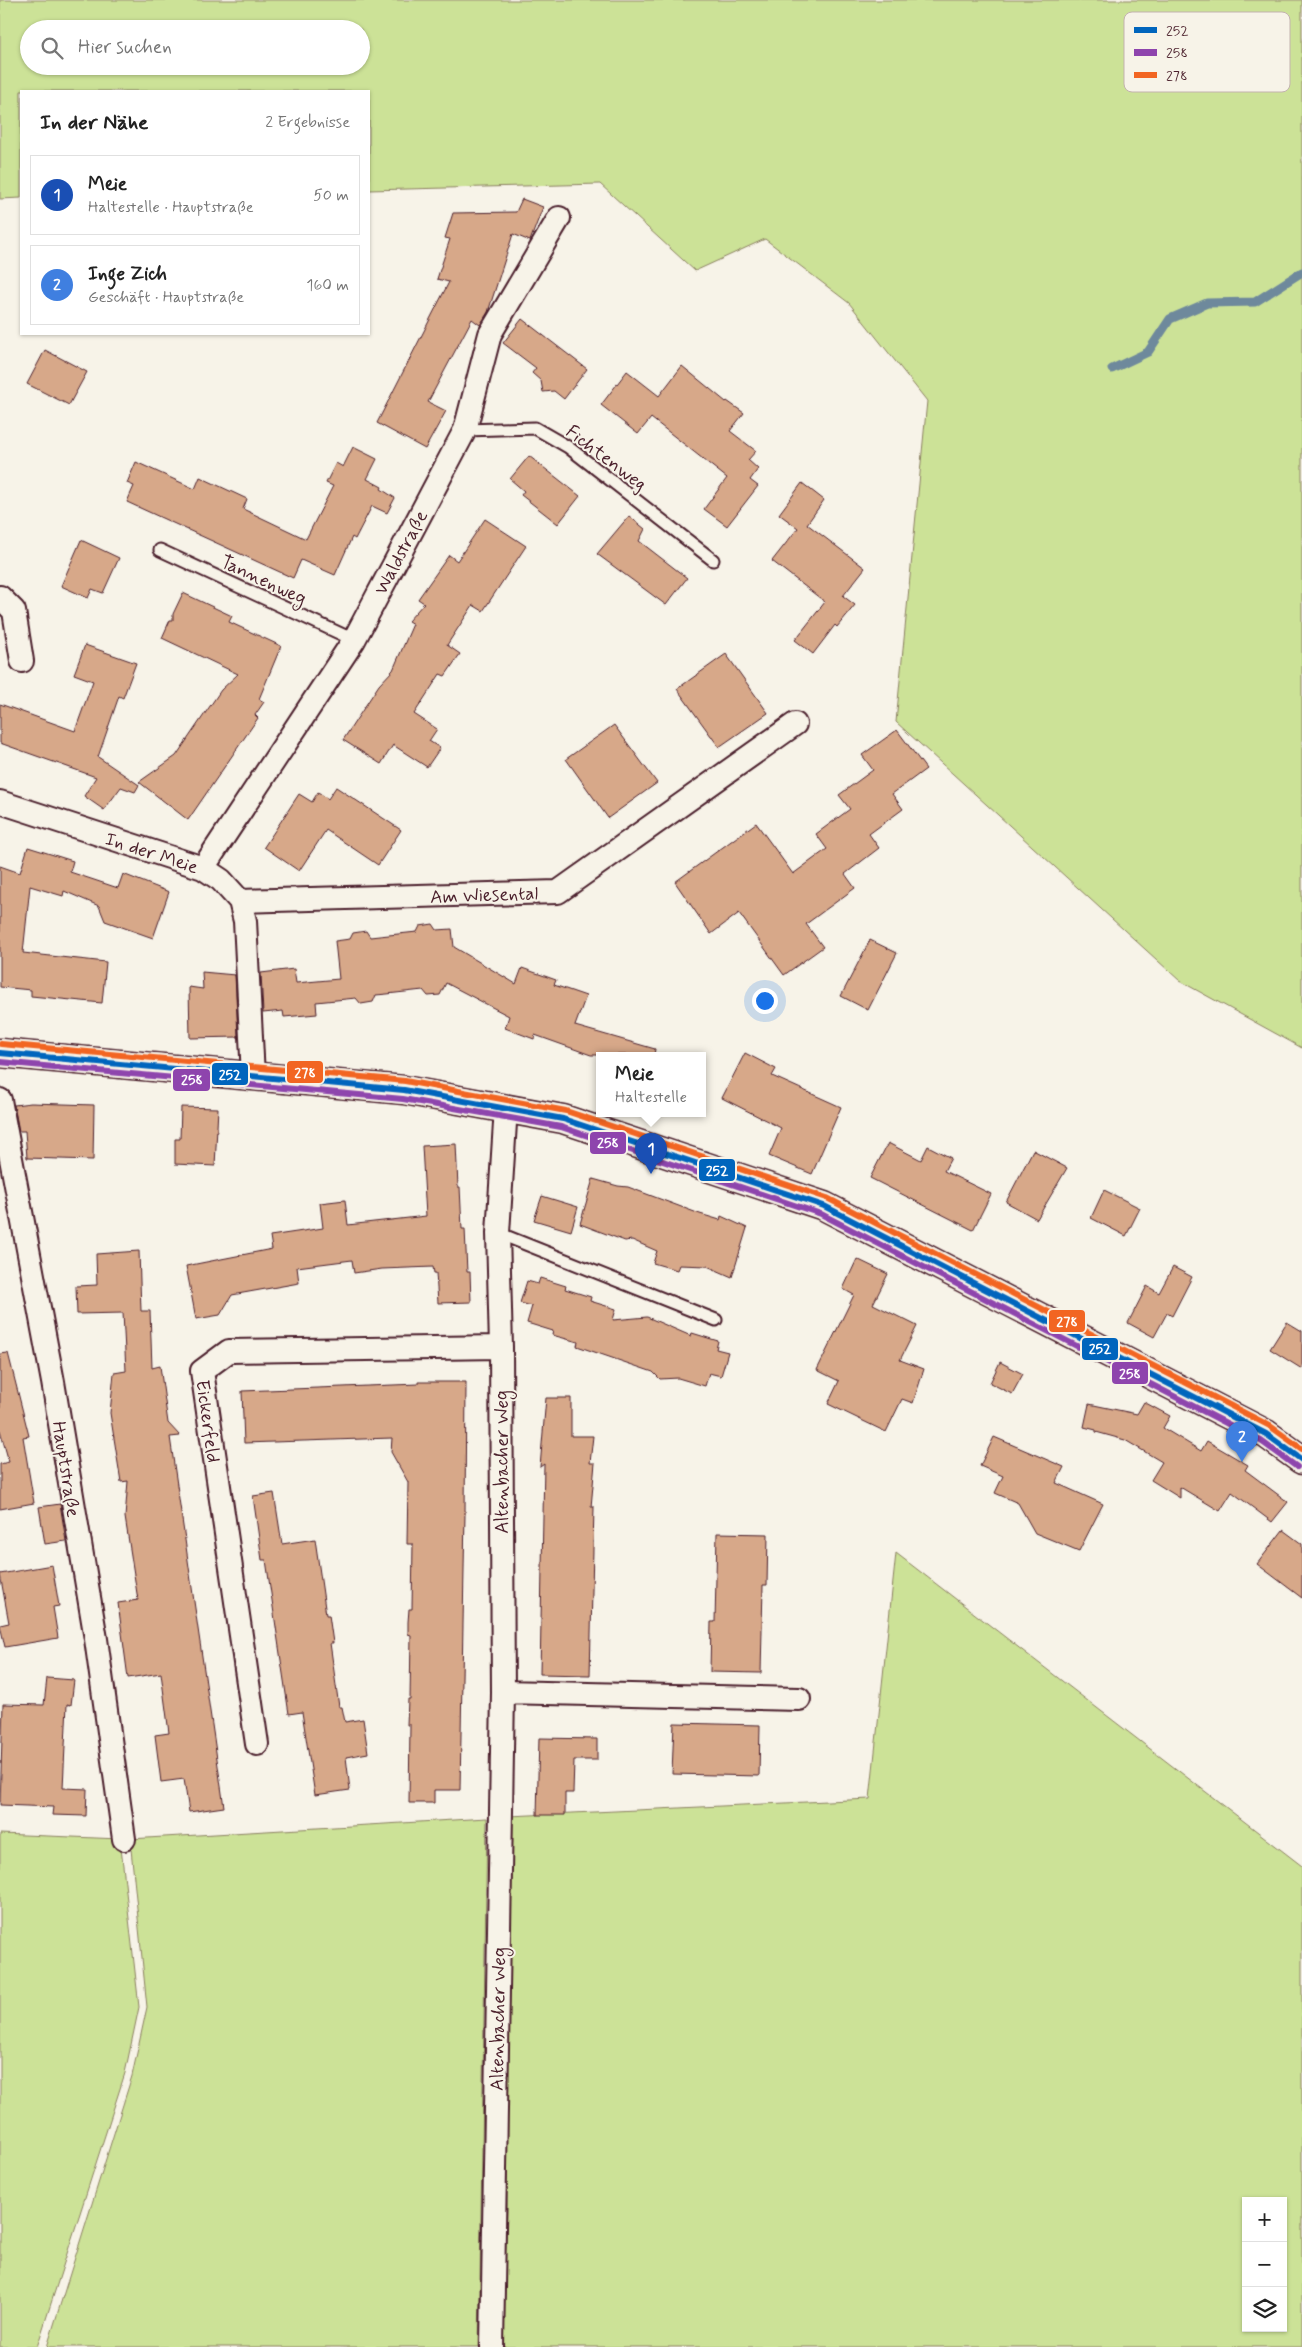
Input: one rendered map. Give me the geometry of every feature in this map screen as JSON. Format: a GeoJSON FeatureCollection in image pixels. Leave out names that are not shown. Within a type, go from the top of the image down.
{"type":"FeatureCollection","features":[{"type":"Feature","properties":{"kind":"main road"},"geometry":{"type":"LineString","coordinates":[[0,1053],[404,1090],[506,1107],[563,1119],[824,1206],[1266,1434],[1302,1460]]}},
{"type":"Feature","properties":{"kind":"street","name":"Waldstraße"},"geometry":{"type":"LineString","coordinates":[[203,868],[354,640],[465,430],[490,334],[559,218]]}},
{"type":"Feature","properties":{"kind":"street"},"geometry":{"type":"LineString","coordinates":[[0,597],[14,611],[22,661]]}},
{"type":"Feature","properties":{"kind":"street","name":"Am Wiesental"},"geometry":{"type":"LineString","coordinates":[[240,901],[558,892],[795,724]]}},
{"type":"Feature","properties":{"kind":"street","name":"In der Meie"},"geometry":{"type":"LineString","coordinates":[[0,802],[203,868],[221,880],[240,901],[245,920],[253,1076]]}},
{"type":"Feature","properties":{"kind":"street","name":"Hauptstraße"},"geometry":{"type":"LineString","coordinates":[[0,1100],[56,1401],[96,1639],[124,1839]]}},
{"type":"Feature","properties":{"kind":"street","name":"Altenbacher Weg"},"geometry":{"type":"LineString","coordinates":[[492,2347],[503,1692],[501,1347],[498,1233],[506,1107]]}},
{"type":"Feature","properties":{"kind":"street","name":"Eickerfeld"},"geometry":{"type":"LineString","coordinates":[[257,1744],[202,1371],[229,1350],[501,1347]]}},
{"type":"Feature","properties":{"kind":"street"},"geometry":{"type":"LineString","coordinates":[[503,1692],[799,1699]]}},
{"type":"Feature","properties":{"kind":"lane","name":"Fichtenweg"},"geometry":{"type":"LineString","coordinates":[[465,430],[536,428],[568,447],[713,560]]}},
{"type":"Feature","properties":{"kind":"lane","name":"Tannenweg"},"geometry":{"type":"LineString","coordinates":[[160,550],[354,640]]}},
{"type":"Feature","properties":{"kind":"lane"},"geometry":{"type":"LineString","coordinates":[[498,1233],[716,1320]]}},
{"type":"Feature","properties":{"kind":"green space"},"geometry":{"type":"Polygon","coordinates":[[[0,0],[1302,0],[1302,1048],[1180,981],[896,722],[927,401],[849,303],[765,239],[695,271],[600,184],[370,190],[370,90],[20,90],[20,198],[0,199],[0,0]]]}},
{"type":"Feature","properties":{"kind":"green space"},"geometry":{"type":"Polygon","coordinates":[[[896,1553],[1302,1866],[1302,2347],[502,2347],[507,2211],[509,1816],[870,1799],[896,1553]]]}},
{"type":"Feature","properties":{"kind":"green space"},"geometry":{"type":"Polygon","coordinates":[[[487,1818],[479,2347],[47,2347],[132,2076],[147,2007],[130,1839],[487,1818]]]}},
{"type":"Feature","properties":{"kind":"green space"},"geometry":{"type":"Polygon","coordinates":[[[0,1834],[120,1839],[139,2007],[125,2073],[37,2347],[0,2347],[0,1834]]]}},
{"type":"Feature","properties":{"kind":"building"},"geometry":{"type":"Polygon","coordinates":[[[522,199],[543,207],[530,241],[513,234],[488,312],[480,325],[472,319],[428,402],[446,411],[425,449],[377,423],[449,282],[437,279],[450,239],[445,238],[453,213],[516,212],[522,199]]]}},
{"type":"Feature","properties":{"kind":"building"},"geometry":{"type":"Polygon","coordinates":[[[522,319],[587,369],[564,399],[554,391],[543,392],[541,381],[532,373],[536,368],[503,343],[522,319]]]}},
{"type":"Feature","properties":{"kind":"building"},"geometry":{"type":"Polygon","coordinates":[[[45,350],[87,372],[69,405],[27,384],[45,350]]]}},
{"type":"Feature","properties":{"kind":"building"},"geometry":{"type":"Polygon","coordinates":[[[682,366],[726,402],[744,413],[730,431],[756,451],[748,460],[758,469],[750,480],[758,486],[727,526],[704,509],[727,478],[651,418],[638,434],[601,405],[627,371],[659,396],[682,366]]]}},
{"type":"Feature","properties":{"kind":"building"},"geometry":{"type":"Polygon","coordinates":[[[353,447],[377,459],[367,479],[382,487],[381,489],[395,498],[387,513],[372,506],[355,539],[352,537],[335,575],[301,560],[293,578],[127,502],[134,486],[127,483],[136,462],[195,489],[200,477],[247,499],[243,509],[306,539],[333,486],[326,483],[336,463],[343,467],[353,447]]]}},
{"type":"Feature","properties":{"kind":"building"},"geometry":{"type":"Polygon","coordinates":[[[529,456],[580,496],[558,524],[521,495],[524,491],[510,479],[529,456]]]}},
{"type":"Feature","properties":{"kind":"building"},"geometry":{"type":"Polygon","coordinates":[[[802,483],[824,500],[807,524],[865,568],[843,596],[855,605],[837,627],[835,625],[813,654],[795,640],[825,602],[772,561],[798,528],[779,514],[802,483]]]}},
{"type":"Feature","properties":{"kind":"building"},"geometry":{"type":"Polygon","coordinates":[[[629,516],[645,529],[639,541],[687,578],[666,605],[597,554],[629,516]]]}},
{"type":"Feature","properties":{"kind":"building"},"geometry":{"type":"Polygon","coordinates":[[[485,519],[526,546],[483,611],[473,605],[447,645],[460,654],[445,676],[440,674],[414,714],[437,729],[429,741],[440,748],[427,767],[393,745],[381,764],[343,740],[379,685],[393,670],[413,624],[408,621],[424,603],[418,599],[449,555],[457,561],[485,519]]]}},
{"type":"Feature","properties":{"kind":"building"},"geometry":{"type":"Polygon","coordinates":[[[81,540],[119,558],[103,593],[92,589],[88,598],[61,586],[81,540]]]}},
{"type":"Feature","properties":{"kind":"building"},"geometry":{"type":"Polygon","coordinates":[[[183,593],[232,616],[229,622],[281,646],[259,699],[264,702],[255,715],[258,718],[188,820],[139,782],[176,756],[221,690],[238,674],[162,638],[170,620],[173,620],[173,614],[183,593]]]}},
{"type":"Feature","properties":{"kind":"building"},"geometry":{"type":"Polygon","coordinates":[[[85,645],[136,663],[123,698],[119,696],[98,757],[139,785],[135,792],[121,787],[104,810],[84,796],[96,777],[0,743],[0,704],[75,731],[93,681],[74,674],[85,645]]]}},
{"type":"Feature","properties":{"kind":"building"},"geometry":{"type":"Polygon","coordinates":[[[726,654],[768,713],[719,747],[677,689],[726,654]]]}},
{"type":"Feature","properties":{"kind":"building"},"geometry":{"type":"Polygon","coordinates":[[[614,725],[657,783],[608,818],[566,759],[614,725]]]}},
{"type":"Feature","properties":{"kind":"building"},"geometry":{"type":"Polygon","coordinates":[[[897,730],[926,769],[892,794],[903,809],[869,834],[879,848],[845,874],[855,888],[806,924],[823,947],[784,975],[739,913],[711,934],[675,882],[756,823],[793,874],[827,849],[816,834],[850,809],[839,795],[873,770],[862,755],[897,730]]]}},
{"type":"Feature","properties":{"kind":"building"},"geometry":{"type":"Polygon","coordinates":[[[336,787],[401,830],[378,865],[326,830],[299,871],[264,847],[299,794],[312,802],[318,792],[328,799],[336,787]]]}},
{"type":"Feature","properties":{"kind":"building"},"geometry":{"type":"Polygon","coordinates":[[[28,847],[73,861],[70,872],[118,888],[123,874],[169,892],[153,938],[105,921],[99,906],[64,891],[63,896],[30,886],[23,953],[106,962],[102,1003],[31,996],[31,990],[0,987],[0,866],[20,873],[28,847]]]}},
{"type":"Feature","properties":{"kind":"building"},"geometry":{"type":"Polygon","coordinates":[[[433,924],[437,930],[452,929],[454,947],[516,984],[522,968],[556,980],[554,985],[586,996],[575,1026],[655,1049],[654,1052],[596,1052],[596,1055],[591,1055],[535,1035],[534,1039],[505,1028],[509,1016],[446,983],[440,995],[428,996],[423,990],[376,995],[373,1002],[361,1004],[356,998],[316,1002],[317,1014],[284,1017],[283,1011],[263,1013],[261,973],[294,969],[296,983],[339,979],[335,941],[350,939],[353,933],[366,931],[370,937],[417,932],[420,926],[433,924]]]}},
{"type":"Feature","properties":{"kind":"building"},"geometry":{"type":"Polygon","coordinates":[[[870,940],[897,953],[868,1010],[841,996],[870,940]]]}},
{"type":"Feature","properties":{"kind":"building"},"geometry":{"type":"Polygon","coordinates":[[[202,972],[235,975],[238,1037],[190,1038],[189,987],[203,989],[202,972]]]}},
{"type":"Feature","properties":{"kind":"building"},"geometry":{"type":"Polygon","coordinates":[[[745,1053],[776,1069],[772,1076],[841,1107],[812,1174],[769,1156],[781,1128],[722,1098],[745,1053]]]}},
{"type":"Feature","properties":{"kind":"building"},"geometry":{"type":"Polygon","coordinates":[[[31,1103],[94,1105],[93,1160],[27,1158],[25,1131],[19,1131],[14,1105],[31,1103]]]}},
{"type":"Feature","properties":{"kind":"building"},"geometry":{"type":"Polygon","coordinates":[[[181,1107],[218,1108],[215,1166],[175,1164],[175,1139],[180,1139],[181,1107]]]}},
{"type":"Feature","properties":{"kind":"building"},"geometry":{"type":"Polygon","coordinates":[[[888,1143],[921,1160],[928,1146],[951,1158],[944,1171],[991,1194],[973,1230],[870,1178],[888,1143]]]}},
{"type":"Feature","properties":{"kind":"building"},"geometry":{"type":"Polygon","coordinates":[[[456,1144],[458,1187],[460,1187],[462,1229],[465,1229],[467,1272],[470,1272],[471,1302],[438,1303],[436,1273],[434,1273],[433,1267],[382,1269],[354,1273],[352,1260],[297,1267],[299,1283],[232,1295],[220,1315],[196,1319],[186,1266],[272,1249],[270,1236],[323,1228],[320,1203],[345,1200],[348,1225],[426,1216],[422,1146],[456,1144]]]}},
{"type":"Feature","properties":{"kind":"building"},"geometry":{"type":"Polygon","coordinates":[[[1033,1150],[1067,1168],[1037,1219],[1006,1202],[1033,1150]]]}},
{"type":"Feature","properties":{"kind":"building"},"geometry":{"type":"Polygon","coordinates":[[[593,1179],[628,1187],[720,1220],[721,1216],[747,1228],[732,1277],[707,1266],[679,1265],[677,1270],[653,1263],[657,1251],[632,1240],[625,1241],[580,1224],[593,1179]]]}},
{"type":"Feature","properties":{"kind":"building"},"geometry":{"type":"Polygon","coordinates":[[[1104,1190],[1140,1208],[1126,1236],[1091,1218],[1104,1190]]]}},
{"type":"Feature","properties":{"kind":"building"},"geometry":{"type":"Polygon","coordinates":[[[542,1196],[578,1207],[571,1231],[534,1220],[542,1196]]]}},
{"type":"Feature","properties":{"kind":"building"},"geometry":{"type":"Polygon","coordinates":[[[139,1251],[141,1311],[150,1311],[152,1368],[160,1366],[168,1423],[180,1436],[170,1437],[224,1807],[189,1812],[184,1779],[161,1782],[155,1735],[169,1733],[161,1673],[128,1678],[118,1603],[138,1600],[125,1517],[128,1481],[121,1482],[110,1413],[114,1373],[126,1371],[123,1313],[77,1314],[76,1286],[97,1285],[96,1254],[139,1251]]]}},
{"type":"Feature","properties":{"kind":"building"},"geometry":{"type":"Polygon","coordinates":[[[857,1259],[888,1274],[873,1304],[917,1326],[900,1360],[924,1369],[913,1403],[902,1399],[886,1432],[828,1404],[839,1381],[817,1370],[854,1295],[843,1289],[857,1259]]]}},
{"type":"Feature","properties":{"kind":"building"},"geometry":{"type":"Polygon","coordinates":[[[1173,1267],[1192,1277],[1172,1316],[1167,1313],[1154,1337],[1128,1323],[1147,1286],[1159,1293],[1173,1267]]]}},
{"type":"Feature","properties":{"kind":"building"},"geometry":{"type":"Polygon","coordinates":[[[540,1278],[566,1286],[565,1289],[591,1297],[590,1301],[616,1309],[613,1320],[647,1317],[691,1336],[692,1333],[718,1341],[716,1349],[728,1352],[721,1376],[709,1373],[705,1386],[678,1378],[660,1379],[653,1372],[577,1346],[578,1342],[552,1335],[553,1331],[527,1323],[532,1306],[520,1303],[527,1281],[538,1284],[540,1278]]]}},
{"type":"Feature","properties":{"kind":"building"},"geometry":{"type":"Polygon","coordinates":[[[1287,1322],[1302,1331],[1302,1369],[1270,1349],[1287,1322]]]}},
{"type":"Feature","properties":{"kind":"building"},"geometry":{"type":"Polygon","coordinates":[[[8,1353],[29,1436],[23,1437],[34,1503],[0,1509],[0,1464],[9,1462],[0,1430],[0,1354],[8,1353]]]}},
{"type":"Feature","properties":{"kind":"building"},"geometry":{"type":"Polygon","coordinates":[[[1000,1362],[1023,1374],[1012,1394],[990,1383],[1000,1362]]]}},
{"type":"Feature","properties":{"kind":"building"},"geometry":{"type":"Polygon","coordinates":[[[418,1382],[466,1382],[460,1790],[434,1790],[434,1803],[409,1803],[410,1725],[407,1725],[408,1699],[410,1699],[411,1635],[408,1634],[408,1622],[409,1609],[412,1609],[413,1544],[407,1544],[408,1482],[391,1452],[392,1438],[244,1443],[242,1391],[418,1384],[418,1382]]]}},
{"type":"Feature","properties":{"kind":"building"},"geometry":{"type":"Polygon","coordinates":[[[546,1398],[571,1398],[571,1436],[593,1436],[590,1463],[595,1463],[591,1507],[594,1507],[590,1675],[540,1674],[544,1464],[540,1467],[546,1398]]]}},
{"type":"Feature","properties":{"kind":"building"},"geometry":{"type":"Polygon","coordinates":[[[1144,1402],[1170,1416],[1163,1428],[1201,1451],[1207,1441],[1248,1465],[1245,1470],[1288,1502],[1272,1522],[1232,1492],[1220,1511],[1180,1487],[1180,1498],[1151,1480],[1162,1462],[1125,1440],[1084,1427],[1089,1404],[1137,1414],[1144,1402]]]}},
{"type":"Feature","properties":{"kind":"building"},"geometry":{"type":"Polygon","coordinates":[[[994,1437],[1064,1467],[1056,1483],[1103,1504],[1079,1551],[1035,1533],[1018,1503],[995,1493],[1003,1476],[980,1466],[994,1437]]]}},
{"type":"Feature","properties":{"kind":"building"},"geometry":{"type":"Polygon","coordinates":[[[274,1493],[282,1544],[315,1539],[326,1615],[329,1615],[333,1643],[330,1643],[339,1707],[342,1707],[345,1722],[363,1719],[368,1753],[346,1757],[350,1790],[315,1795],[302,1712],[289,1714],[266,1560],[262,1560],[253,1496],[274,1493]]]}},
{"type":"Feature","properties":{"kind":"building"},"geometry":{"type":"Polygon","coordinates":[[[60,1504],[66,1541],[45,1544],[39,1507],[60,1504]]]}},
{"type":"Feature","properties":{"kind":"building"},"geometry":{"type":"Polygon","coordinates":[[[1283,1530],[1302,1544],[1302,1598],[1257,1564],[1283,1530]]]}},
{"type":"Feature","properties":{"kind":"building"},"geometry":{"type":"Polygon","coordinates":[[[717,1533],[768,1534],[767,1585],[763,1585],[761,1673],[710,1672],[711,1622],[715,1622],[717,1533]]]}},
{"type":"Feature","properties":{"kind":"building"},"geometry":{"type":"Polygon","coordinates":[[[52,1565],[59,1606],[53,1607],[58,1638],[5,1647],[0,1625],[9,1623],[0,1574],[52,1565]]]}},
{"type":"Feature","properties":{"kind":"building"},"geometry":{"type":"Polygon","coordinates":[[[47,1678],[74,1680],[71,1705],[67,1704],[63,1788],[87,1789],[86,1816],[52,1815],[53,1807],[0,1805],[3,1704],[44,1705],[47,1678]]]}},
{"type":"Feature","properties":{"kind":"building"},"geometry":{"type":"Polygon","coordinates":[[[674,1723],[760,1725],[759,1776],[672,1774],[674,1723]]]}},
{"type":"Feature","properties":{"kind":"building"},"geometry":{"type":"Polygon","coordinates":[[[539,1738],[597,1739],[597,1760],[574,1760],[573,1793],[565,1793],[565,1815],[537,1815],[539,1738]]]}},
{"type":"Feature","properties":{"kind":"waterway"},"geometry":{"type":"LineString","coordinates":[[1112,369],[1148,352],[1170,319],[1207,303],[1255,302],[1302,272]]}},
{"type":"Feature","properties":{"kind":"transit line","name":"278"},"geometry":{"type":"LineString","coordinates":[[1,1044],[405,1081],[566,1111],[827,1198],[1270,1426],[1302,1449]]}},
{"type":"Feature","properties":{"kind":"transit line","name":"252"},"geometry":{"type":"LineString","coordinates":[[0,1053],[404,1090],[563,1119],[824,1206],[1266,1434],[1302,1460]]}},
{"type":"Feature","properties":{"kind":"transit line","name":"258"},"geometry":{"type":"LineString","coordinates":[[0,1062],[403,1099],[561,1127],[821,1214],[1261,1441],[1297,1467]]}},
{"type":"Feature","properties":{"kind":"place","name":"Meie"},"geometry":{"type":"Point","coordinates":[651,1174]}},
{"type":"Feature","properties":{"kind":"place","name":"Inge Zich"},"geometry":{"type":"Point","coordinates":[1242,1462]}}]}
